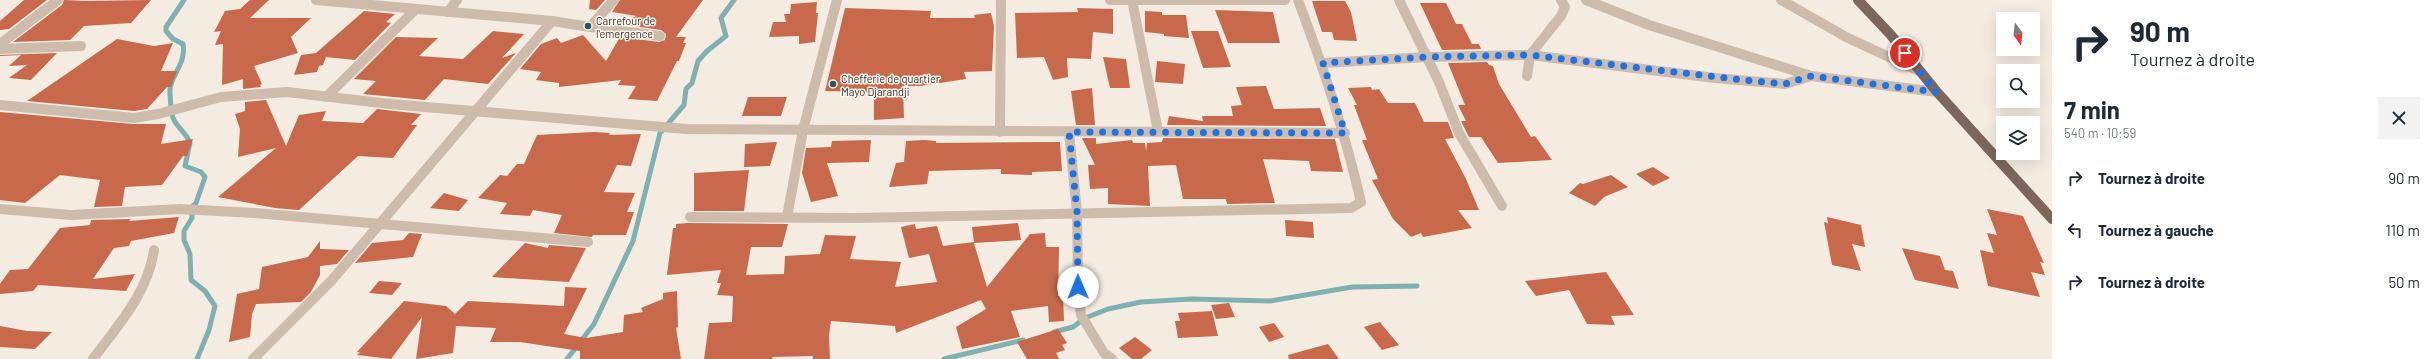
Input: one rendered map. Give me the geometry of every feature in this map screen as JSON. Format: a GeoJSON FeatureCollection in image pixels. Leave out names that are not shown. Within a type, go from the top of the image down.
{"type":"FeatureCollection","features":[{"type":"Feature","properties":{"kind":"main road"},"geometry":{"type":"LineString","coordinates":[[1858,0],[1890,34],[1936,92],[2052,219]]}},
{"type":"Feature","properties":{"kind":"street"},"geometry":{"type":"LineString","coordinates":[[0,44],[58,0]]}},
{"type":"Feature","properties":{"kind":"street"},"geometry":{"type":"LineString","coordinates":[[316,0],[552,21],[660,36]]}},
{"type":"Feature","properties":{"kind":"street"},"geometry":{"type":"LineString","coordinates":[[448,12],[457,0]]}},
{"type":"Feature","properties":{"kind":"street"},"geometry":{"type":"LineString","coordinates":[[590,27],[614,0]]}},
{"type":"Feature","properties":{"kind":"street"},"geometry":{"type":"LineString","coordinates":[[787,218],[803,130],[837,0]]}},
{"type":"Feature","properties":{"kind":"street"},"geometry":{"type":"LineString","coordinates":[[1000,132],[1001,0]]}},
{"type":"Feature","properties":{"kind":"street"},"geometry":{"type":"LineString","coordinates":[[1110,0],[1285,0]]}},
{"type":"Feature","properties":{"kind":"street"},"geometry":{"type":"LineString","coordinates":[[1132,0],[1158,131]]}},
{"type":"Feature","properties":{"kind":"street"},"geometry":{"type":"LineString","coordinates":[[690,217],[787,218],[1351,208],[1361,202],[1345,133],[1323,63],[1298,0]]}},
{"type":"Feature","properties":{"kind":"street"},"geometry":{"type":"LineString","coordinates":[[1399,0],[1439,82],[1459,133],[1502,206]]}},
{"type":"Feature","properties":{"kind":"street"},"geometry":{"type":"LineString","coordinates":[[1527,76],[1530,55],[1561,16],[1565,7],[1561,0]]}},
{"type":"Feature","properties":{"kind":"street"},"geometry":{"type":"LineString","coordinates":[[1586,0],[1649,25],[1811,76],[1936,92]]}},
{"type":"Feature","properties":{"kind":"street"},"geometry":{"type":"LineString","coordinates":[[1781,0],[1846,37],[1921,72]]}},
{"type":"Feature","properties":{"kind":"street"},"geometry":{"type":"LineString","coordinates":[[326,97],[416,9]]}},
{"type":"Feature","properties":{"kind":"street"},"geometry":{"type":"LineString","coordinates":[[253,359],[332,280],[552,21]]}},
{"type":"Feature","properties":{"kind":"street"},"geometry":{"type":"LineString","coordinates":[[0,49],[81,46]]}},
{"type":"Feature","properties":{"kind":"street"},"geometry":{"type":"LineString","coordinates":[[1323,63],[1426,57],[1530,55],[1785,84],[1811,76]]}},
{"type":"Feature","properties":{"kind":"street"},"geometry":{"type":"LineString","coordinates":[[0,105],[134,118],[158,114],[221,97],[287,92],[474,112],[686,129],[1345,133]]}},
{"type":"Feature","properties":{"kind":"street"},"geometry":{"type":"LineString","coordinates":[[1069,132],[1077,212],[1078,287],[1083,319],[1104,353],[1112,359]]}},
{"type":"Feature","properties":{"kind":"street"},"geometry":{"type":"LineString","coordinates":[[0,209],[71,215],[180,209],[206,210],[588,242]]}},
{"type":"Feature","properties":{"kind":"street"},"geometry":{"type":"LineString","coordinates":[[94,359],[146,283],[153,263],[154,250]]}},
{"type":"Feature","properties":{"kind":"building"},"geometry":{"type":"Polygon","coordinates":[[[24,0],[47,0],[9,29],[0,30],[0,21],[24,0]]]}},
{"type":"Feature","properties":{"kind":"building"},"geometry":{"type":"Polygon","coordinates":[[[64,0],[151,0],[131,23],[84,26],[70,40],[13,42],[62,5],[64,0]]]}},
{"type":"Feature","properties":{"kind":"building"},"geometry":{"type":"Polygon","coordinates":[[[250,0],[269,0],[250,18],[311,18],[291,37],[298,53],[254,66],[262,84],[260,85],[261,87],[243,89],[243,79],[222,85],[223,44],[215,45],[221,31],[214,32],[225,11],[240,9],[250,0]]]}},
{"type":"Feature","properties":{"kind":"building"},"geometry":{"type":"Polygon","coordinates":[[[590,0],[605,0],[596,10],[589,9],[590,0]]]}},
{"type":"Feature","properties":{"kind":"building"},"geometry":{"type":"Polygon","coordinates":[[[620,0],[703,0],[676,37],[686,37],[683,43],[686,43],[679,61],[677,61],[657,101],[628,99],[636,86],[618,85],[621,80],[559,87],[559,83],[536,80],[541,72],[520,69],[541,44],[557,38],[561,43],[583,35],[606,61],[620,37],[659,42],[665,40],[666,34],[661,30],[627,25],[631,18],[637,16],[612,12],[620,0]]]}},
{"type":"Feature","properties":{"kind":"building"},"geometry":{"type":"Polygon","coordinates":[[[1312,1],[1345,1],[1351,12],[1357,41],[1334,40],[1332,32],[1322,32],[1312,1]]]}},
{"type":"Feature","properties":{"kind":"building"},"geometry":{"type":"Polygon","coordinates":[[[817,2],[816,13],[818,13],[815,42],[799,44],[799,36],[769,37],[773,22],[786,22],[784,14],[790,14],[791,4],[817,2]]]}},
{"type":"Feature","properties":{"kind":"building"},"geometry":{"type":"Polygon","coordinates":[[[1420,3],[1446,3],[1456,24],[1462,24],[1472,44],[1479,44],[1481,49],[1442,50],[1420,3]]]}},
{"type":"Feature","properties":{"kind":"building"},"geometry":{"type":"Polygon","coordinates":[[[845,8],[931,11],[930,18],[975,18],[974,15],[991,13],[994,26],[992,71],[964,72],[966,79],[920,86],[903,86],[904,118],[874,120],[874,92],[825,91],[845,8]]]}},
{"type":"Feature","properties":{"kind":"building"},"geometry":{"type":"Polygon","coordinates":[[[1077,8],[1113,9],[1113,34],[1093,32],[1091,59],[1067,58],[1068,77],[1053,80],[1044,57],[1017,58],[1015,13],[1078,12],[1077,8]]]}},
{"type":"Feature","properties":{"kind":"building"},"geometry":{"type":"Polygon","coordinates":[[[1215,10],[1273,12],[1280,43],[1228,43],[1215,10]]]}},
{"type":"Feature","properties":{"kind":"building"},"geometry":{"type":"Polygon","coordinates":[[[364,11],[395,14],[386,22],[391,23],[355,60],[326,57],[323,65],[319,66],[317,72],[294,75],[301,55],[316,53],[364,11]]]}},
{"type":"Feature","properties":{"kind":"building"},"geometry":{"type":"Polygon","coordinates":[[[1145,11],[1162,12],[1162,15],[1186,15],[1189,38],[1164,36],[1164,34],[1145,32],[1145,11]]]}},
{"type":"Feature","properties":{"kind":"building"},"geometry":{"type":"Polygon","coordinates":[[[493,31],[524,34],[502,58],[516,53],[488,84],[444,79],[425,100],[363,94],[376,81],[354,79],[396,37],[438,38],[419,56],[463,59],[493,31]]]}},
{"type":"Feature","properties":{"kind":"building"},"geometry":{"type":"Polygon","coordinates":[[[1191,31],[1218,31],[1231,67],[1203,68],[1191,31]]]}},
{"type":"Feature","properties":{"kind":"building"},"geometry":{"type":"Polygon","coordinates":[[[117,39],[154,46],[173,43],[161,71],[177,71],[171,87],[167,87],[147,109],[134,111],[27,101],[117,39]]]}},
{"type":"Feature","properties":{"kind":"building"},"geometry":{"type":"Polygon","coordinates":[[[57,53],[31,80],[9,78],[27,65],[9,66],[21,55],[0,56],[0,55],[57,53]]]}},
{"type":"Feature","properties":{"kind":"building"},"geometry":{"type":"Polygon","coordinates":[[[1103,57],[1126,59],[1130,88],[1110,88],[1103,57]]]}},
{"type":"Feature","properties":{"kind":"building"},"geometry":{"type":"Polygon","coordinates":[[[1157,61],[1185,64],[1183,84],[1155,82],[1157,61]]]}},
{"type":"Feature","properties":{"kind":"building"},"geometry":{"type":"Polygon","coordinates":[[[1487,62],[1489,65],[1493,66],[1499,84],[1531,137],[1535,136],[1552,160],[1498,163],[1481,137],[1469,137],[1461,121],[1466,121],[1458,105],[1465,105],[1448,63],[1487,62]]]}},
{"type":"Feature","properties":{"kind":"building"},"geometry":{"type":"Polygon","coordinates":[[[1266,86],[1274,109],[1320,108],[1326,126],[1167,125],[1169,116],[1203,121],[1202,116],[1233,116],[1231,106],[1242,105],[1236,87],[1266,86]]]}},
{"type":"Feature","properties":{"kind":"building"},"geometry":{"type":"Polygon","coordinates":[[[1371,87],[1372,90],[1379,89],[1388,103],[1415,103],[1424,122],[1448,122],[1454,138],[1445,139],[1466,179],[1479,210],[1458,210],[1472,228],[1423,237],[1421,233],[1411,237],[1393,219],[1372,180],[1378,179],[1362,140],[1367,140],[1354,105],[1357,105],[1348,88],[1371,87]]]}},
{"type":"Feature","properties":{"kind":"building"},"geometry":{"type":"Polygon","coordinates":[[[1092,88],[1095,125],[1076,125],[1071,91],[1092,88]]]}},
{"type":"Feature","properties":{"kind":"building"},"geometry":{"type":"Polygon","coordinates":[[[748,97],[787,97],[781,116],[742,116],[748,97]]]}},
{"type":"Feature","properties":{"kind":"building"},"geometry":{"type":"Polygon","coordinates":[[[266,100],[286,146],[299,115],[326,111],[322,121],[363,123],[377,109],[421,114],[411,125],[417,125],[393,158],[358,156],[299,210],[275,208],[218,197],[276,148],[238,157],[240,129],[235,114],[245,111],[245,102],[266,100]]]}},
{"type":"Feature","properties":{"kind":"building"},"geometry":{"type":"Polygon","coordinates":[[[0,112],[133,124],[166,124],[161,144],[193,139],[187,156],[183,156],[162,185],[125,187],[122,206],[94,207],[100,180],[60,175],[25,203],[0,200],[0,112]]]}},
{"type":"Feature","properties":{"kind":"building"},"geometry":{"type":"Polygon","coordinates":[[[594,132],[610,133],[609,135],[641,134],[631,166],[617,165],[604,192],[635,193],[627,212],[634,212],[626,235],[593,235],[592,237],[554,233],[562,215],[533,210],[530,216],[500,214],[507,203],[478,198],[500,175],[507,176],[517,164],[524,164],[537,135],[594,132]]]}},
{"type":"Feature","properties":{"kind":"building"},"geometry":{"type":"Polygon","coordinates":[[[1082,138],[1096,138],[1096,144],[1132,140],[1133,143],[1145,143],[1146,151],[1147,143],[1162,142],[1163,138],[1335,139],[1343,172],[1311,171],[1309,161],[1263,159],[1275,203],[1227,204],[1226,199],[1183,199],[1176,165],[1148,166],[1150,206],[1108,204],[1108,188],[1090,189],[1088,165],[1095,165],[1082,138]]]}},
{"type":"Feature","properties":{"kind":"building"},"geometry":{"type":"Polygon","coordinates":[[[871,140],[869,162],[827,163],[838,196],[811,202],[802,173],[806,148],[831,147],[832,141],[871,140]]]}},
{"type":"Feature","properties":{"kind":"building"},"geometry":{"type":"Polygon","coordinates":[[[906,141],[936,141],[936,143],[1060,142],[1062,171],[1032,172],[1032,175],[1001,174],[1001,169],[929,171],[927,184],[889,187],[896,163],[904,162],[906,141]]]}},
{"type":"Feature","properties":{"kind":"building"},"geometry":{"type":"Polygon","coordinates":[[[777,142],[770,166],[744,167],[745,144],[777,142]]]}},
{"type":"Feature","properties":{"kind":"building"},"geometry":{"type":"Polygon","coordinates":[[[1653,167],[1670,178],[1653,186],[1636,174],[1653,167]]]}},
{"type":"Feature","properties":{"kind":"building"},"geometry":{"type":"Polygon","coordinates":[[[749,170],[744,211],[694,211],[694,173],[749,170]]]}},
{"type":"Feature","properties":{"kind":"building"},"geometry":{"type":"Polygon","coordinates":[[[1611,175],[1628,187],[1604,197],[1595,206],[1569,193],[1580,183],[1583,184],[1611,175]]]}},
{"type":"Feature","properties":{"kind":"building"},"geometry":{"type":"Polygon","coordinates":[[[444,193],[468,200],[459,211],[430,208],[444,193]]]}},
{"type":"Feature","properties":{"kind":"building"},"geometry":{"type":"Polygon","coordinates":[[[1987,209],[2023,216],[2044,263],[2040,262],[2045,275],[2031,272],[2040,297],[1988,286],[1980,250],[1994,253],[1987,233],[1997,235],[1987,209]]]}},
{"type":"Feature","properties":{"kind":"building"},"geometry":{"type":"Polygon","coordinates":[[[179,217],[174,233],[131,241],[129,246],[114,248],[93,279],[135,274],[126,291],[38,285],[33,291],[0,294],[0,284],[10,270],[28,269],[60,228],[90,225],[91,220],[131,219],[129,221],[179,217]]]}},
{"type":"Feature","properties":{"kind":"building"},"geometry":{"type":"Polygon","coordinates":[[[1827,217],[1861,225],[1865,247],[1852,244],[1861,271],[1832,265],[1824,222],[1828,223],[1827,217]]]}},
{"type":"Feature","properties":{"kind":"building"},"geometry":{"type":"Polygon","coordinates":[[[1285,220],[1313,222],[1314,238],[1286,236],[1285,220]]]}},
{"type":"Feature","properties":{"kind":"building"},"geometry":{"type":"Polygon","coordinates":[[[1018,223],[1021,240],[974,243],[987,287],[1030,234],[1045,233],[1046,247],[1059,247],[1058,296],[1063,296],[1064,321],[1049,322],[1048,306],[1011,311],[1020,337],[962,349],[956,327],[986,309],[981,300],[896,333],[895,326],[831,321],[829,335],[830,359],[813,359],[813,356],[772,357],[773,359],[704,359],[709,323],[732,322],[733,296],[717,295],[721,283],[717,283],[721,270],[667,275],[673,228],[676,228],[676,224],[788,224],[782,247],[751,247],[746,275],[784,274],[785,256],[820,254],[825,235],[856,236],[850,259],[901,262],[895,287],[937,282],[929,254],[909,258],[901,227],[915,224],[916,229],[937,226],[943,246],[974,242],[972,227],[1018,223]]]}},
{"type":"Feature","properties":{"kind":"building"},"geometry":{"type":"Polygon","coordinates":[[[409,233],[422,234],[413,257],[355,263],[372,243],[403,240],[409,233]]]}},
{"type":"Feature","properties":{"kind":"building"},"geometry":{"type":"Polygon","coordinates":[[[320,241],[320,249],[349,250],[337,264],[320,266],[320,275],[311,292],[301,302],[256,304],[252,314],[250,337],[229,342],[237,294],[259,289],[262,267],[308,257],[320,241]]]}},
{"type":"Feature","properties":{"kind":"building"},"geometry":{"type":"Polygon","coordinates":[[[525,243],[548,248],[549,245],[586,248],[569,282],[492,277],[525,243]]]}},
{"type":"Feature","properties":{"kind":"building"},"geometry":{"type":"Polygon","coordinates":[[[1902,248],[1940,256],[1945,270],[1953,271],[1959,289],[1915,280],[1902,248]]]}},
{"type":"Feature","properties":{"kind":"building"},"geometry":{"type":"Polygon","coordinates":[[[1606,272],[1634,315],[1611,316],[1615,325],[1587,324],[1569,290],[1536,296],[1525,281],[1606,272]]]}},
{"type":"Feature","properties":{"kind":"building"},"geometry":{"type":"Polygon","coordinates":[[[379,281],[402,283],[392,295],[369,293],[379,281]]]}},
{"type":"Feature","properties":{"kind":"building"},"geometry":{"type":"Polygon","coordinates":[[[565,287],[587,288],[564,334],[586,338],[623,332],[624,315],[643,312],[641,308],[663,299],[663,293],[677,291],[678,327],[676,328],[681,359],[580,359],[580,351],[520,342],[490,342],[496,328],[456,326],[453,353],[416,359],[422,317],[391,359],[357,355],[360,352],[357,352],[404,301],[446,306],[455,314],[468,301],[564,306],[565,287]]]}},
{"type":"Feature","properties":{"kind":"building"},"geometry":{"type":"Polygon","coordinates":[[[1229,303],[1235,317],[1216,319],[1211,305],[1229,303]]]}},
{"type":"Feature","properties":{"kind":"building"},"geometry":{"type":"Polygon","coordinates":[[[1212,311],[1218,336],[1178,338],[1175,321],[1180,321],[1178,313],[1212,311]]]}},
{"type":"Feature","properties":{"kind":"building"},"geometry":{"type":"Polygon","coordinates":[[[1380,322],[1399,345],[1382,350],[1364,327],[1380,322]]]}},
{"type":"Feature","properties":{"kind":"building"},"geometry":{"type":"Polygon","coordinates":[[[1274,323],[1284,337],[1269,342],[1259,327],[1274,323]]]}},
{"type":"Feature","properties":{"kind":"building"},"geometry":{"type":"Polygon","coordinates":[[[0,326],[27,331],[52,332],[35,349],[0,347],[0,326]]]}},
{"type":"Feature","properties":{"kind":"building"},"geometry":{"type":"Polygon","coordinates":[[[1058,329],[1067,343],[1062,345],[1065,350],[1056,353],[1059,359],[1027,359],[1017,342],[1058,329]]]}},
{"type":"Feature","properties":{"kind":"building"},"geometry":{"type":"Polygon","coordinates":[[[1135,337],[1152,350],[1141,359],[1132,359],[1119,348],[1135,337]]]}},
{"type":"Feature","properties":{"kind":"building"},"geometry":{"type":"Polygon","coordinates":[[[1328,344],[1339,359],[1289,359],[1288,355],[1328,344]]]}},
{"type":"Feature","properties":{"kind":"waterway"},"geometry":{"type":"LineString","coordinates":[[184,0],[166,27],[166,31],[173,39],[183,44],[184,51],[180,65],[170,88],[171,111],[174,120],[190,143],[185,166],[201,172],[205,177],[196,203],[192,207],[192,218],[184,231],[184,240],[190,254],[191,280],[205,291],[215,306],[209,330],[197,359]]}},
{"type":"Feature","properties":{"kind":"waterway"},"geometry":{"type":"LineString","coordinates":[[567,359],[594,324],[633,241],[660,133],[684,105],[686,89],[692,83],[698,61],[707,51],[726,36],[721,18],[734,0]]}},
{"type":"Feature","properties":{"kind":"waterway"},"geometry":{"type":"LineString","coordinates":[[1054,332],[1073,327],[1085,318],[1108,309],[1141,302],[1191,299],[1270,301],[1352,287],[1417,286]]}},
{"type":"Feature","properties":{"kind":"waterway"},"geometry":{"type":"LineString","coordinates":[[944,359],[1023,340]]}},
{"type":"Feature","properties":{"kind":"place","name":"Carrefour de l'emergence"},"geometry":{"type":"Point","coordinates":[588,26]}},
{"type":"Feature","properties":{"kind":"place","name":"Chefferie de quartier Mayo Djarandji"},"geometry":{"type":"Point","coordinates":[833,84]}},
{"type":"Feature","properties":{"kind":"route"},"geometry":{"type":"LineString","coordinates":[[1078,287],[1077,212],[1069,132],[1158,131],[1345,133],[1323,63],[1426,57],[1530,55],[1715,78],[1785,84],[1811,76],[1871,85],[1936,92],[1905,53]]}}]}
